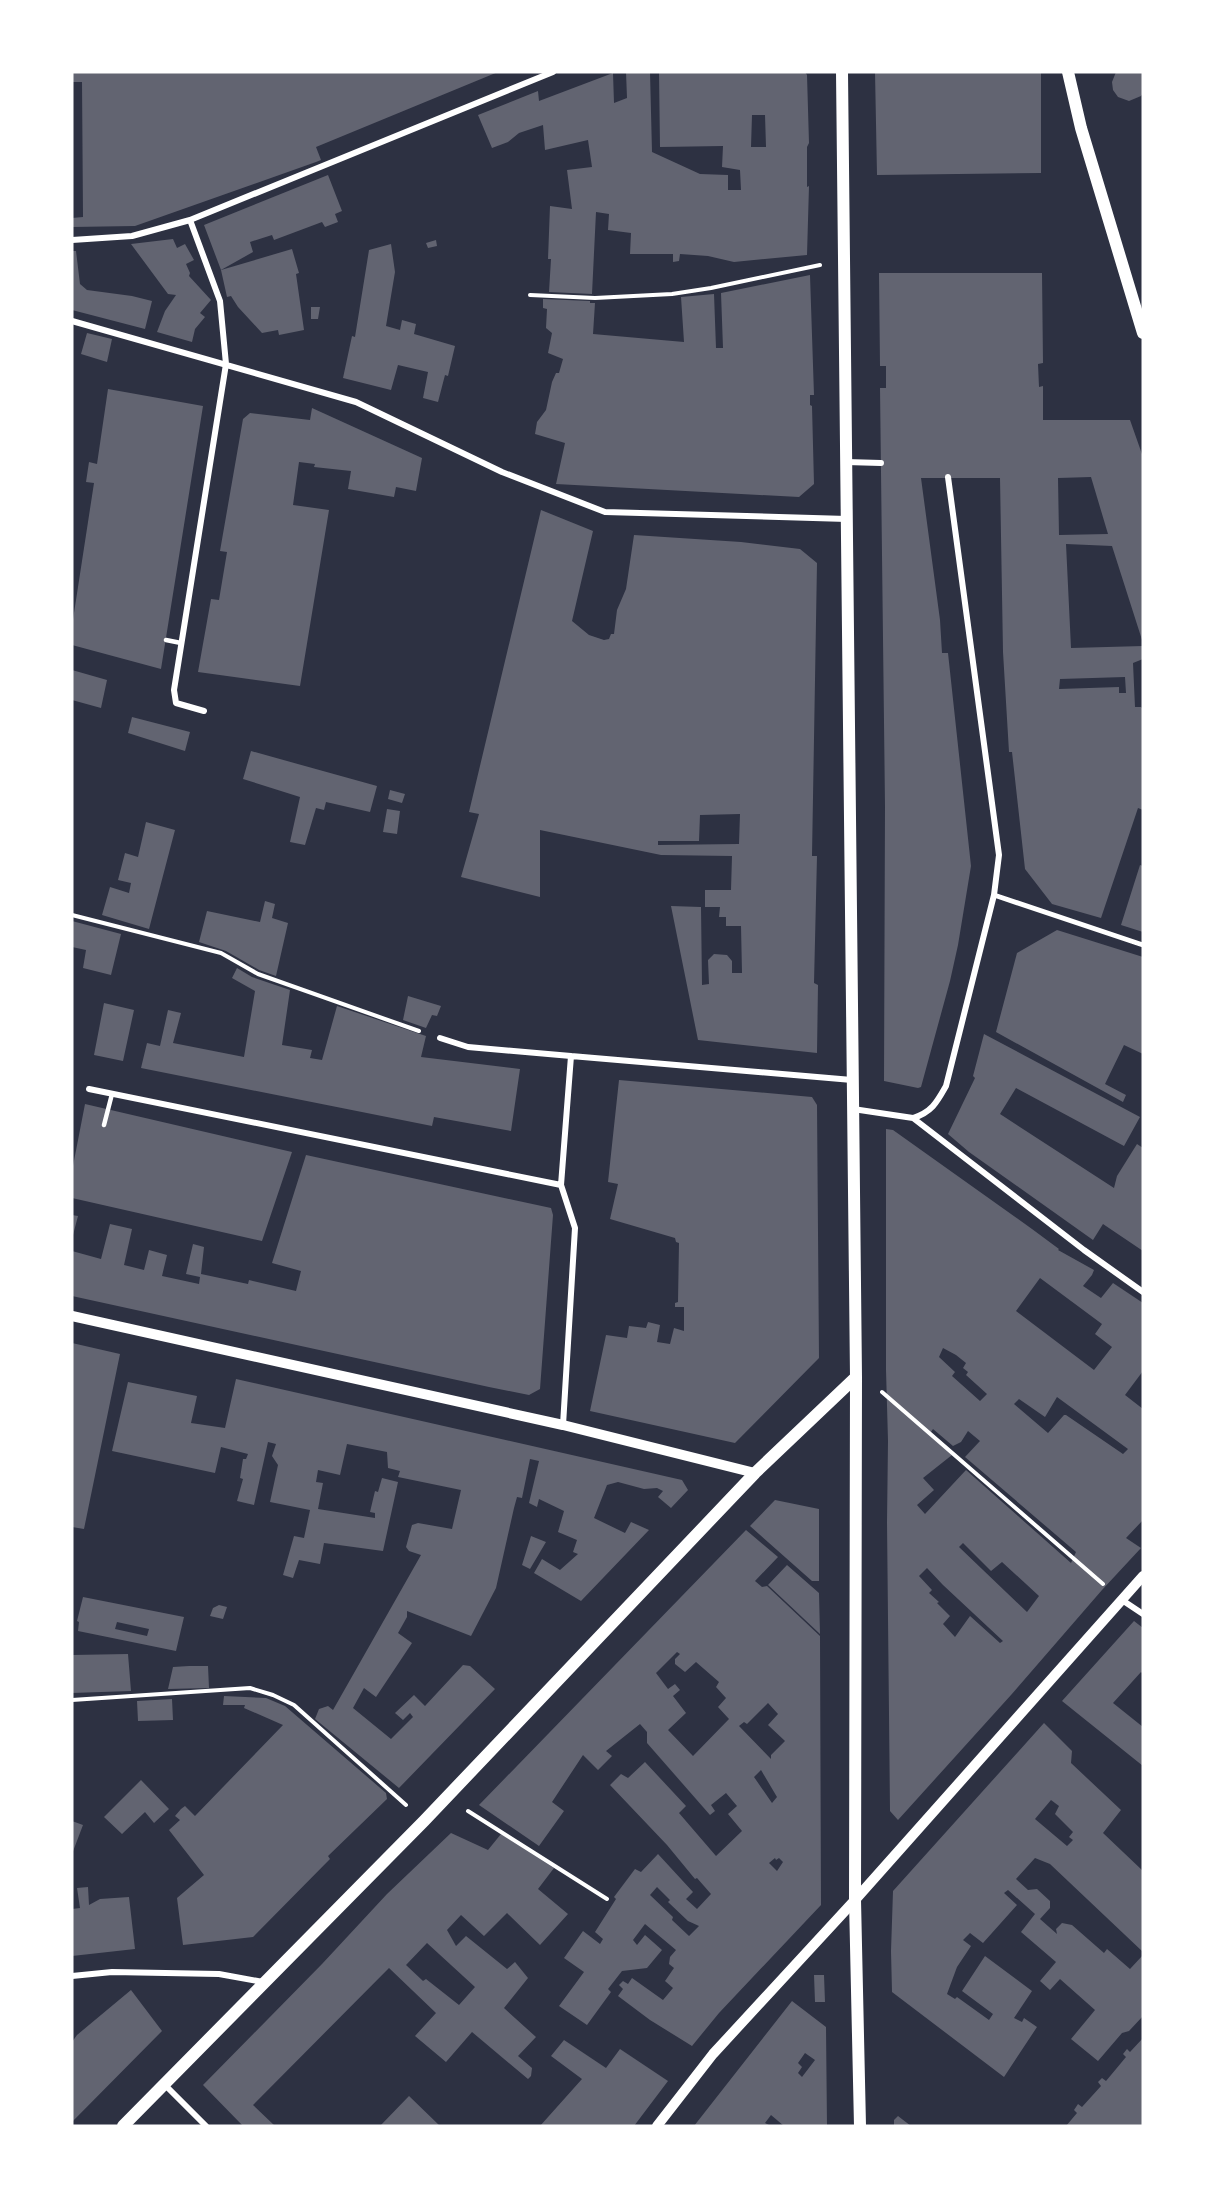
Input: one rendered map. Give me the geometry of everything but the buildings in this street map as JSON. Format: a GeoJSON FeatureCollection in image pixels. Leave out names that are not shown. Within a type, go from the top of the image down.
{"type":"FeatureCollection","features":[{"type":"Feature","properties":{"kind":"main road"},"geometry":{"type":"LineString","coordinates":[[842,72],[856,1377],[855,1900],[860,2126]]}},
{"type":"Feature","properties":{"kind":"main road"},"geometry":{"type":"LineString","coordinates":[[1068,72],[1081,128],[1143,333]]}},
{"type":"Feature","properties":{"kind":"main road"},"geometry":{"type":"LineString","coordinates":[[123,2126],[447,1798],[755,1473],[856,1377]]}},
{"type":"Feature","properties":{"kind":"street"},"geometry":{"type":"LineString","coordinates":[[72,240],[132,236],[190,220],[553,72]]}},
{"type":"Feature","properties":{"kind":"street"},"geometry":{"type":"LineString","coordinates":[[190,220],[220,301],[226,364],[174,690],[176,703],[204,711]]}},
{"type":"Feature","properties":{"kind":"street"},"geometry":{"type":"LineString","coordinates":[[72,321],[356,402],[502,472],[604,512],[847,519]]}},
{"type":"Feature","properties":{"kind":"street"},"geometry":{"type":"LineString","coordinates":[[846,462],[881,463]]}},
{"type":"Feature","properties":{"kind":"street"},"geometry":{"type":"LineString","coordinates":[[853,1109],[913,1118],[934,1108],[946,1086],[994,895],[999,855],[948,477]]}},
{"type":"Feature","properties":{"kind":"street"},"geometry":{"type":"LineString","coordinates":[[994,895],[1143,945]]}},
{"type":"Feature","properties":{"kind":"street"},"geometry":{"type":"LineString","coordinates":[[440,1038],[468,1047],[853,1080]]}},
{"type":"Feature","properties":{"kind":"street"},"geometry":{"type":"LineString","coordinates":[[563,1425],[575,1228],[561,1185],[571,1056]]}},
{"type":"Feature","properties":{"kind":"street"},"geometry":{"type":"LineString","coordinates":[[89,1089],[561,1185]]}},
{"type":"Feature","properties":{"kind":"street"},"geometry":{"type":"LineString","coordinates":[[913,1118],[1084,1250],[1143,1292]]}},
{"type":"Feature","properties":{"kind":"street"},"geometry":{"type":"LineString","coordinates":[[72,1316],[563,1425],[755,1473]]}},
{"type":"Feature","properties":{"kind":"street"},"geometry":{"type":"LineString","coordinates":[[657,2126],[713,2054],[855,1900],[1143,1576]]}},
{"type":"Feature","properties":{"kind":"street"},"geometry":{"type":"LineString","coordinates":[[1122,1600],[1143,1614]]}},
{"type":"Feature","properties":{"kind":"street"},"geometry":{"type":"LineString","coordinates":[[72,1976],[112,1972],[219,1974],[263,1982]]}},
{"type":"Feature","properties":{"kind":"street"},"geometry":{"type":"LineString","coordinates":[[163,2084],[206,2126]]}},
{"type":"Feature","properties":{"kind":"lane"},"geometry":{"type":"LineString","coordinates":[[166,640],[181,643]]}},
{"type":"Feature","properties":{"kind":"lane"},"geometry":{"type":"LineString","coordinates":[[104,1125],[112,1094]]}},
{"type":"Feature","properties":{"kind":"path"},"geometry":{"type":"LineString","coordinates":[[530,295],[595,298],[672,294],[844,260]]}},
{"type":"Feature","properties":{"kind":"path"},"geometry":{"type":"LineString","coordinates":[[72,915],[220,953],[258,974],[440,1038]]}},
{"type":"Feature","properties":{"kind":"path"},"geometry":{"type":"LineString","coordinates":[[856,1377],[887,1395],[1122,1600]]}},
{"type":"Feature","properties":{"kind":"path"},"geometry":{"type":"LineString","coordinates":[[72,1700],[250,1688],[273,1695],[294,1705],[424,1821]]}},
{"type":"Feature","properties":{"kind":"path"},"geometry":{"type":"LineString","coordinates":[[447,1798],[607,1899]]}}]}
